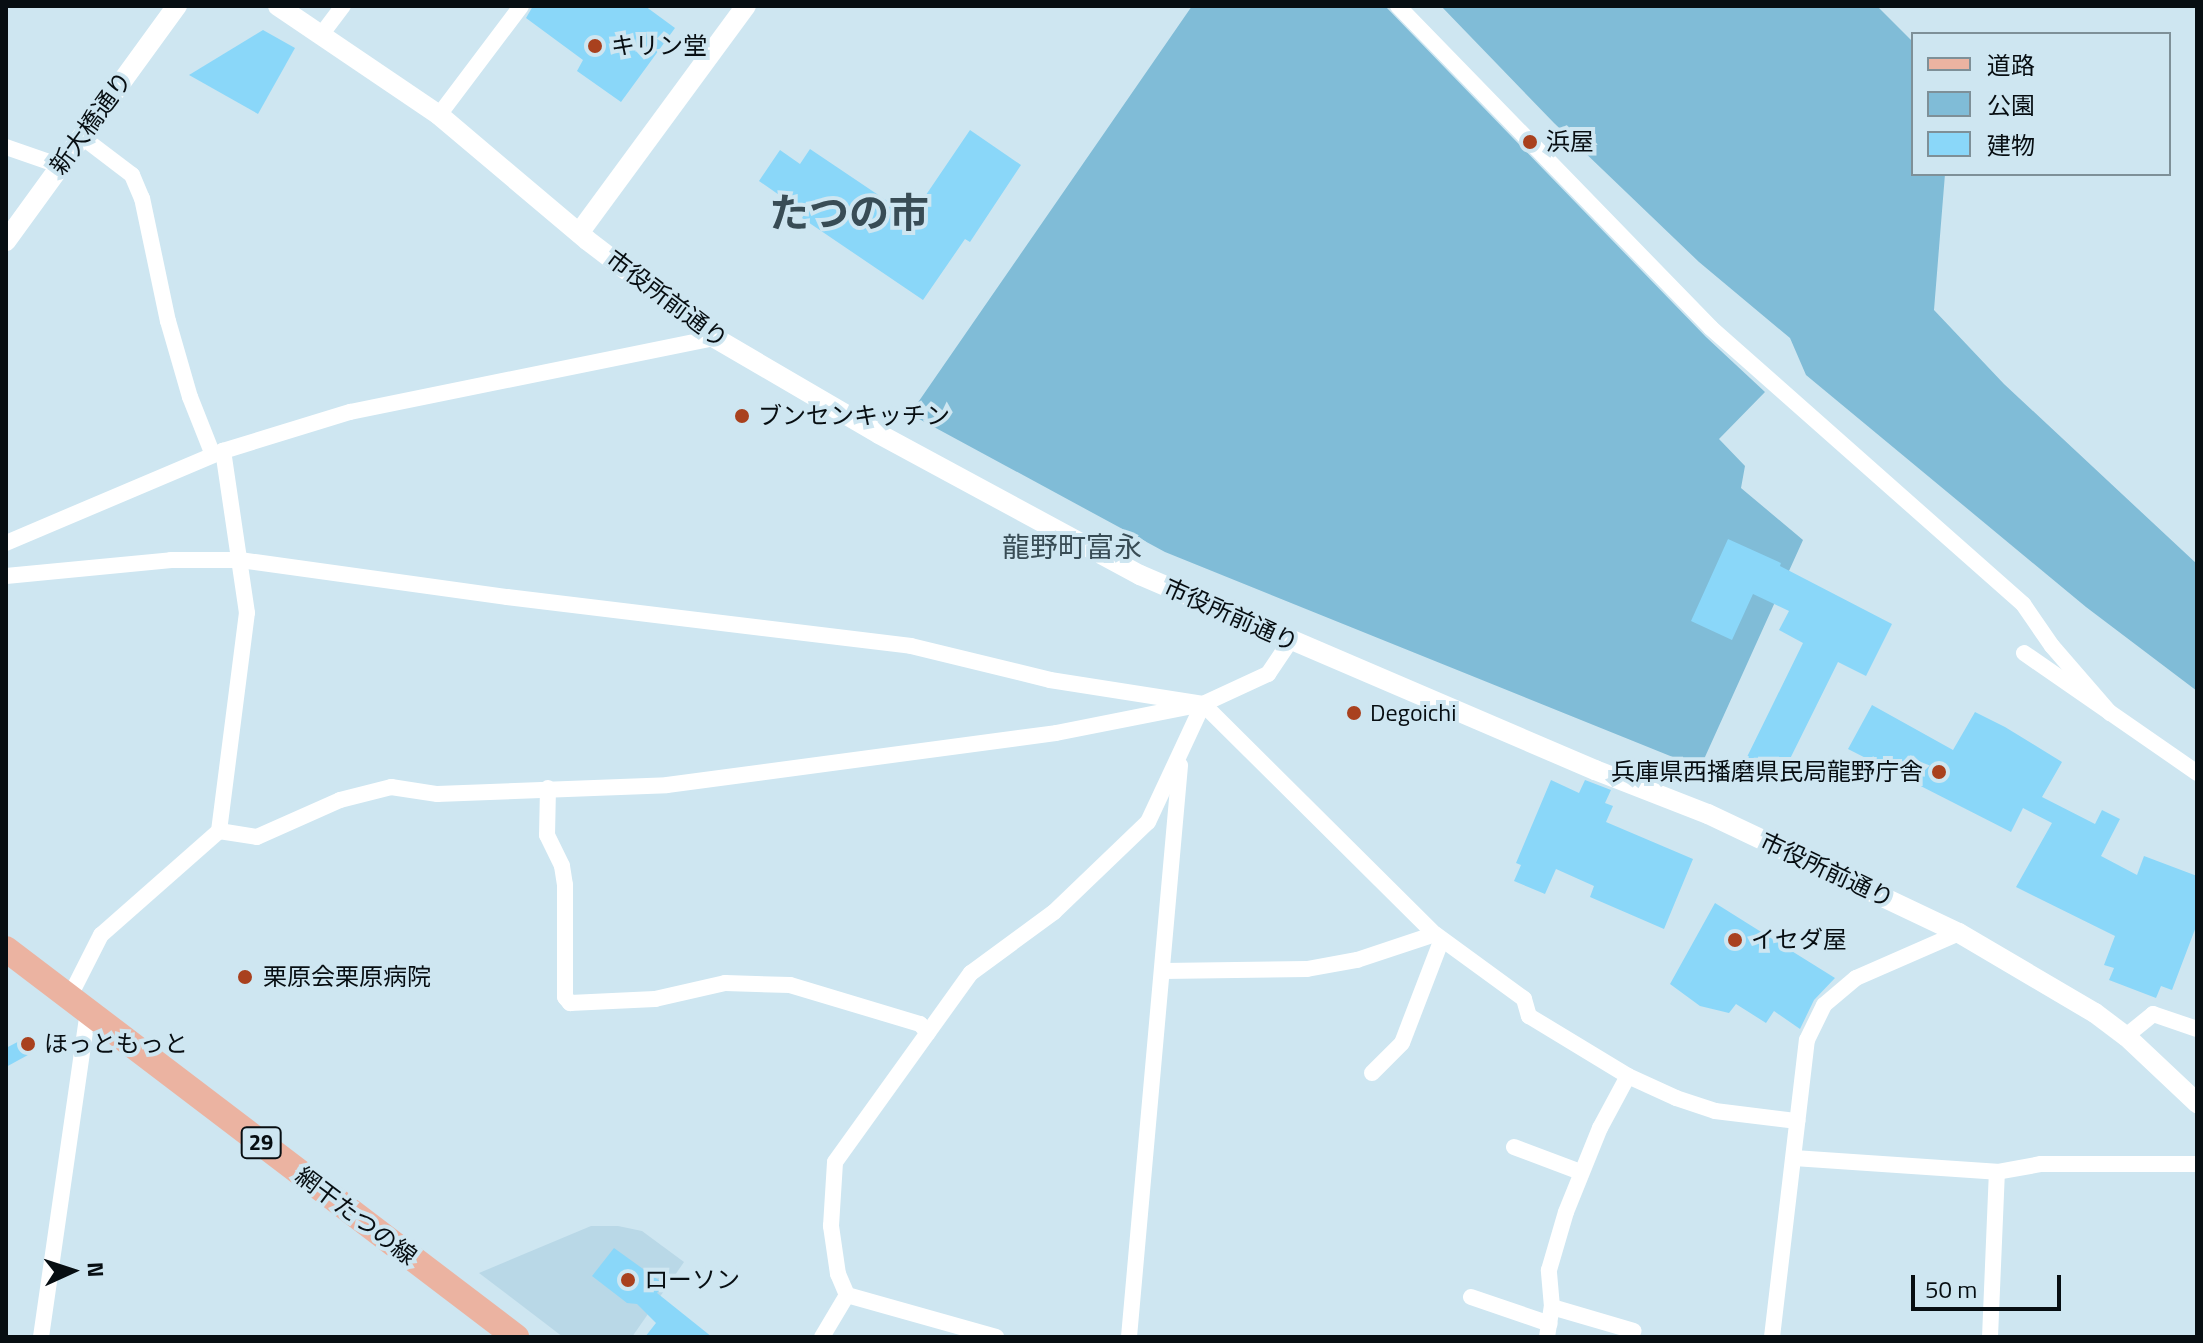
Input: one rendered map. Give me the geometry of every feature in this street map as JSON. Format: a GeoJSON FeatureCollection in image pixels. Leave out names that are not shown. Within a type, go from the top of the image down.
{"type":"FeatureCollection","features":[{"type":"Feature","properties":{"kind":"main road","name":"網干たつの線"},"geometry":{"type":"LineString","coordinates":[[11,961],[78,1005],[516,1337]]}},
{"type":"Feature","properties":{"kind":"street","name":"新大橋通り"},"geometry":{"type":"LineString","coordinates":[[6,241],[177,6]]}},
{"type":"Feature","properties":{"kind":"street","name":"市役所前通り"},"geometry":{"type":"LineString","coordinates":[[278,6],[439,115],[579,233],[715,338],[1039,523],[1140,575],[1290,641],[1708,814],[1959,933],[2058,989],[2126,1036],[2197,1103]]}},
{"type":"Feature","properties":{"kind":"street"},"geometry":{"type":"LineString","coordinates":[[321,35],[343,6]]}},
{"type":"Feature","properties":{"kind":"street"},"geometry":{"type":"LineString","coordinates":[[439,115],[521,6]]}},
{"type":"Feature","properties":{"kind":"street"},"geometry":{"type":"LineString","coordinates":[[579,233],[746,6]]}},
{"type":"Feature","properties":{"kind":"street"},"geometry":{"type":"LineString","coordinates":[[1398,6],[1711,328],[2023,604],[2052,646],[2110,713]]}},
{"type":"Feature","properties":{"kind":"street"},"geometry":{"type":"LineString","coordinates":[[41,1337],[78,1005],[101,935],[219,831],[247,613],[240,560],[218,453],[190,397],[168,321],[142,198],[132,175],[82,137]]}},
{"type":"Feature","properties":{"kind":"street"},"geometry":{"type":"LineString","coordinates":[[6,147],[61,166]]}},
{"type":"Feature","properties":{"kind":"street"},"geometry":{"type":"LineString","coordinates":[[6,543],[218,453],[350,412],[715,338]]}},
{"type":"Feature","properties":{"kind":"street"},"geometry":{"type":"LineString","coordinates":[[6,576],[171,560],[240,560],[507,597],[911,646],[1050,680],[1203,704],[1438,937],[1524,999],[1529,1016],[1628,1076],[1715,1111],[1797,1121]]}},
{"type":"Feature","properties":{"kind":"street"},"geometry":{"type":"LineString","coordinates":[[219,831],[257,837],[340,800],[391,787],[437,794],[667,785],[1056,733],[1203,704],[1268,674],[1290,641]]}},
{"type":"Feature","properties":{"kind":"street"},"geometry":{"type":"LineString","coordinates":[[2024,653],[2197,773]]}},
{"type":"Feature","properties":{"kind":"street"},"geometry":{"type":"LineString","coordinates":[[847,1295],[838,1274],[831,1226],[835,1162],[971,973],[1054,912],[1148,822],[1203,704]]}},
{"type":"Feature","properties":{"kind":"street"},"geometry":{"type":"LineString","coordinates":[[1129,1337],[1181,756]]}},
{"type":"Feature","properties":{"kind":"street"},"geometry":{"type":"LineString","coordinates":[[548,788],[547,835],[562,866],[565,885],[565,997],[570,1003],[655,999],[725,983],[790,985],[920,1024],[928,1033]]}},
{"type":"Feature","properties":{"kind":"street"},"geometry":{"type":"LineString","coordinates":[[1772,1337],[1807,1040],[1824,1005],[1856,978],[1959,933]]}},
{"type":"Feature","properties":{"kind":"street"},"geometry":{"type":"LineString","coordinates":[[1163,971],[1307,969],[1357,960],[1438,937]]}},
{"type":"Feature","properties":{"kind":"street"},"geometry":{"type":"LineString","coordinates":[[1372,1073],[1402,1043],[1438,937]]}},
{"type":"Feature","properties":{"kind":"street"},"geometry":{"type":"LineString","coordinates":[[2126,1036],[2153,1014],[2197,1029]]}},
{"type":"Feature","properties":{"kind":"street"},"geometry":{"type":"LineString","coordinates":[[1471,1297],[1549,1331],[1552,1307],[1549,1270],[1580,1172],[1628,1076]]}},
{"type":"Feature","properties":{"kind":"street"},"geometry":{"type":"LineString","coordinates":[[1514,1147],[1580,1172]]}},
{"type":"Feature","properties":{"kind":"street"},"geometry":{"type":"LineString","coordinates":[[1794,1158],[1997,1172],[2041,1164],[2197,1164]]}},
{"type":"Feature","properties":{"kind":"street"},"geometry":{"type":"LineString","coordinates":[[1990,1337],[1997,1172]]}},
{"type":"Feature","properties":{"kind":"street"},"geometry":{"type":"LineString","coordinates":[[822,1337],[847,1295]]}},
{"type":"Feature","properties":{"kind":"street"},"geometry":{"type":"LineString","coordinates":[[847,1295],[996,1337]]}},
{"type":"Feature","properties":{"kind":"street"},"geometry":{"type":"LineString","coordinates":[[1552,1307],[1634,1331]]}},
{"type":"Feature","properties":{"kind":"shaded area"},"geometry":{"type":"Polygon","coordinates":[[[591,1226],[618,1226],[642,1231],[684,1262],[632,1337],[563,1337],[479,1273],[591,1226]]]}},
{"type":"Feature","properties":{"kind":"green space"},"geometry":{"type":"Polygon","coordinates":[[[1192,6],[1385,6],[1706,337],[1765,392],[1719,439],[1745,466],[1741,488],[1803,540],[1700,768],[1165,552],[910,414],[1192,6]]]}},
{"type":"Feature","properties":{"kind":"green space"},"geometry":{"type":"Polygon","coordinates":[[[1441,6],[1877,6],[1911,40],[1911,176],[1945,176],[1934,310],[2004,384],[2197,564],[2197,691],[2086,607],[1806,375],[1790,338],[1699,262],[1554,123],[1441,6]]]}},
{"type":"Feature","properties":{"kind":"building"},"geometry":{"type":"Polygon","coordinates":[[[533,6],[645,6],[675,28],[621,102],[577,71],[583,60],[526,18],[533,6]]]}},
{"type":"Feature","properties":{"kind":"building"},"geometry":{"type":"Polygon","coordinates":[[[263,30],[295,48],[258,114],[189,75],[263,30]]]}},
{"type":"Feature","properties":{"kind":"building"},"geometry":{"type":"Polygon","coordinates":[[[970,130],[1021,165],[970,242],[965,239],[923,300],[802,218],[805,213],[759,181],[780,150],[800,164],[810,149],[911,217],[970,130]]]}},
{"type":"Feature","properties":{"kind":"building"},"geometry":{"type":"Polygon","coordinates":[[[1728,539],[1781,563],[1780,566],[1892,624],[1866,676],[1838,662],[1781,777],[1746,759],[1803,643],[1779,630],[1789,611],[1753,594],[1732,640],[1691,621],[1728,539]]]}},
{"type":"Feature","properties":{"kind":"building"},"geometry":{"type":"Polygon","coordinates":[[[1872,705],[1953,750],[1975,712],[2005,727],[2062,762],[2042,797],[2095,824],[2102,810],[2120,819],[2101,856],[2137,875],[2144,856],[2197,876],[2197,924],[2172,990],[2161,986],[2156,998],[2109,980],[2114,968],[2104,965],[2115,936],[2016,887],[2052,823],[2023,808],[2011,832],[1848,749],[1872,705]]]}},
{"type":"Feature","properties":{"kind":"building"},"geometry":{"type":"Polygon","coordinates":[[[1551,780],[1579,793],[1585,780],[1611,790],[1605,803],[1613,806],[1606,822],[1693,859],[1664,929],[1590,897],[1594,886],[1556,869],[1545,894],[1514,881],[1521,865],[1516,863],[1551,780]]]}},
{"type":"Feature","properties":{"kind":"building","name":"イセダ屋"},"geometry":{"type":"Polygon","coordinates":[[[1715,903],[1835,978],[1814,1000],[1800,1029],[1774,1011],[1766,1023],[1736,1004],[1729,1013],[1700,1006],[1670,984],[1715,903]]]}},
{"type":"Feature","properties":{"kind":"building"},"geometry":{"type":"Polygon","coordinates":[[[29,1036],[37,1050],[6,1067],[6,1048],[29,1036]]]}},
{"type":"Feature","properties":{"kind":"building"},"geometry":{"type":"Polygon","coordinates":[[[614,1248],[664,1284],[657,1293],[712,1337],[645,1337],[656,1323],[637,1304],[627,1303],[592,1276],[614,1248]]]}},
{"type":"Feature","properties":{"kind":"place","name":"キリン堂"},"geometry":{"type":"Point","coordinates":[595,46]}},
{"type":"Feature","properties":{"kind":"place","name":"浜屋"},"geometry":{"type":"Point","coordinates":[1530,142]}},
{"type":"Feature","properties":{"kind":"place","name":"ブンセンキッチン"},"geometry":{"type":"Point","coordinates":[742,416]}},
{"type":"Feature","properties":{"kind":"place","name":"Degoichi"},"geometry":{"type":"Point","coordinates":[1354,713]}},
{"type":"Feature","properties":{"kind":"place","name":"兵庫県西播磨県民局龍野庁舎"},"geometry":{"type":"Point","coordinates":[1939,772]}},
{"type":"Feature","properties":{"kind":"place","name":"イセダ屋"},"geometry":{"type":"Point","coordinates":[1735,940]}},
{"type":"Feature","properties":{"kind":"place","name":"栗原会栗原病院"},"geometry":{"type":"Point","coordinates":[245,977]}},
{"type":"Feature","properties":{"kind":"place","name":"ほっともっと"},"geometry":{"type":"Point","coordinates":[28,1044]}},
{"type":"Feature","properties":{"kind":"place","name":"ローソン"},"geometry":{"type":"Point","coordinates":[628,1280]}},
{"type":"Feature","properties":{"kind":"district","name":"たつの市"},"geometry":{"type":"Point","coordinates":[849,213]}},
{"type":"Feature","properties":{"kind":"district","name":"龍野町富永"},"geometry":{"type":"Point","coordinates":[1072,547]}}]}
